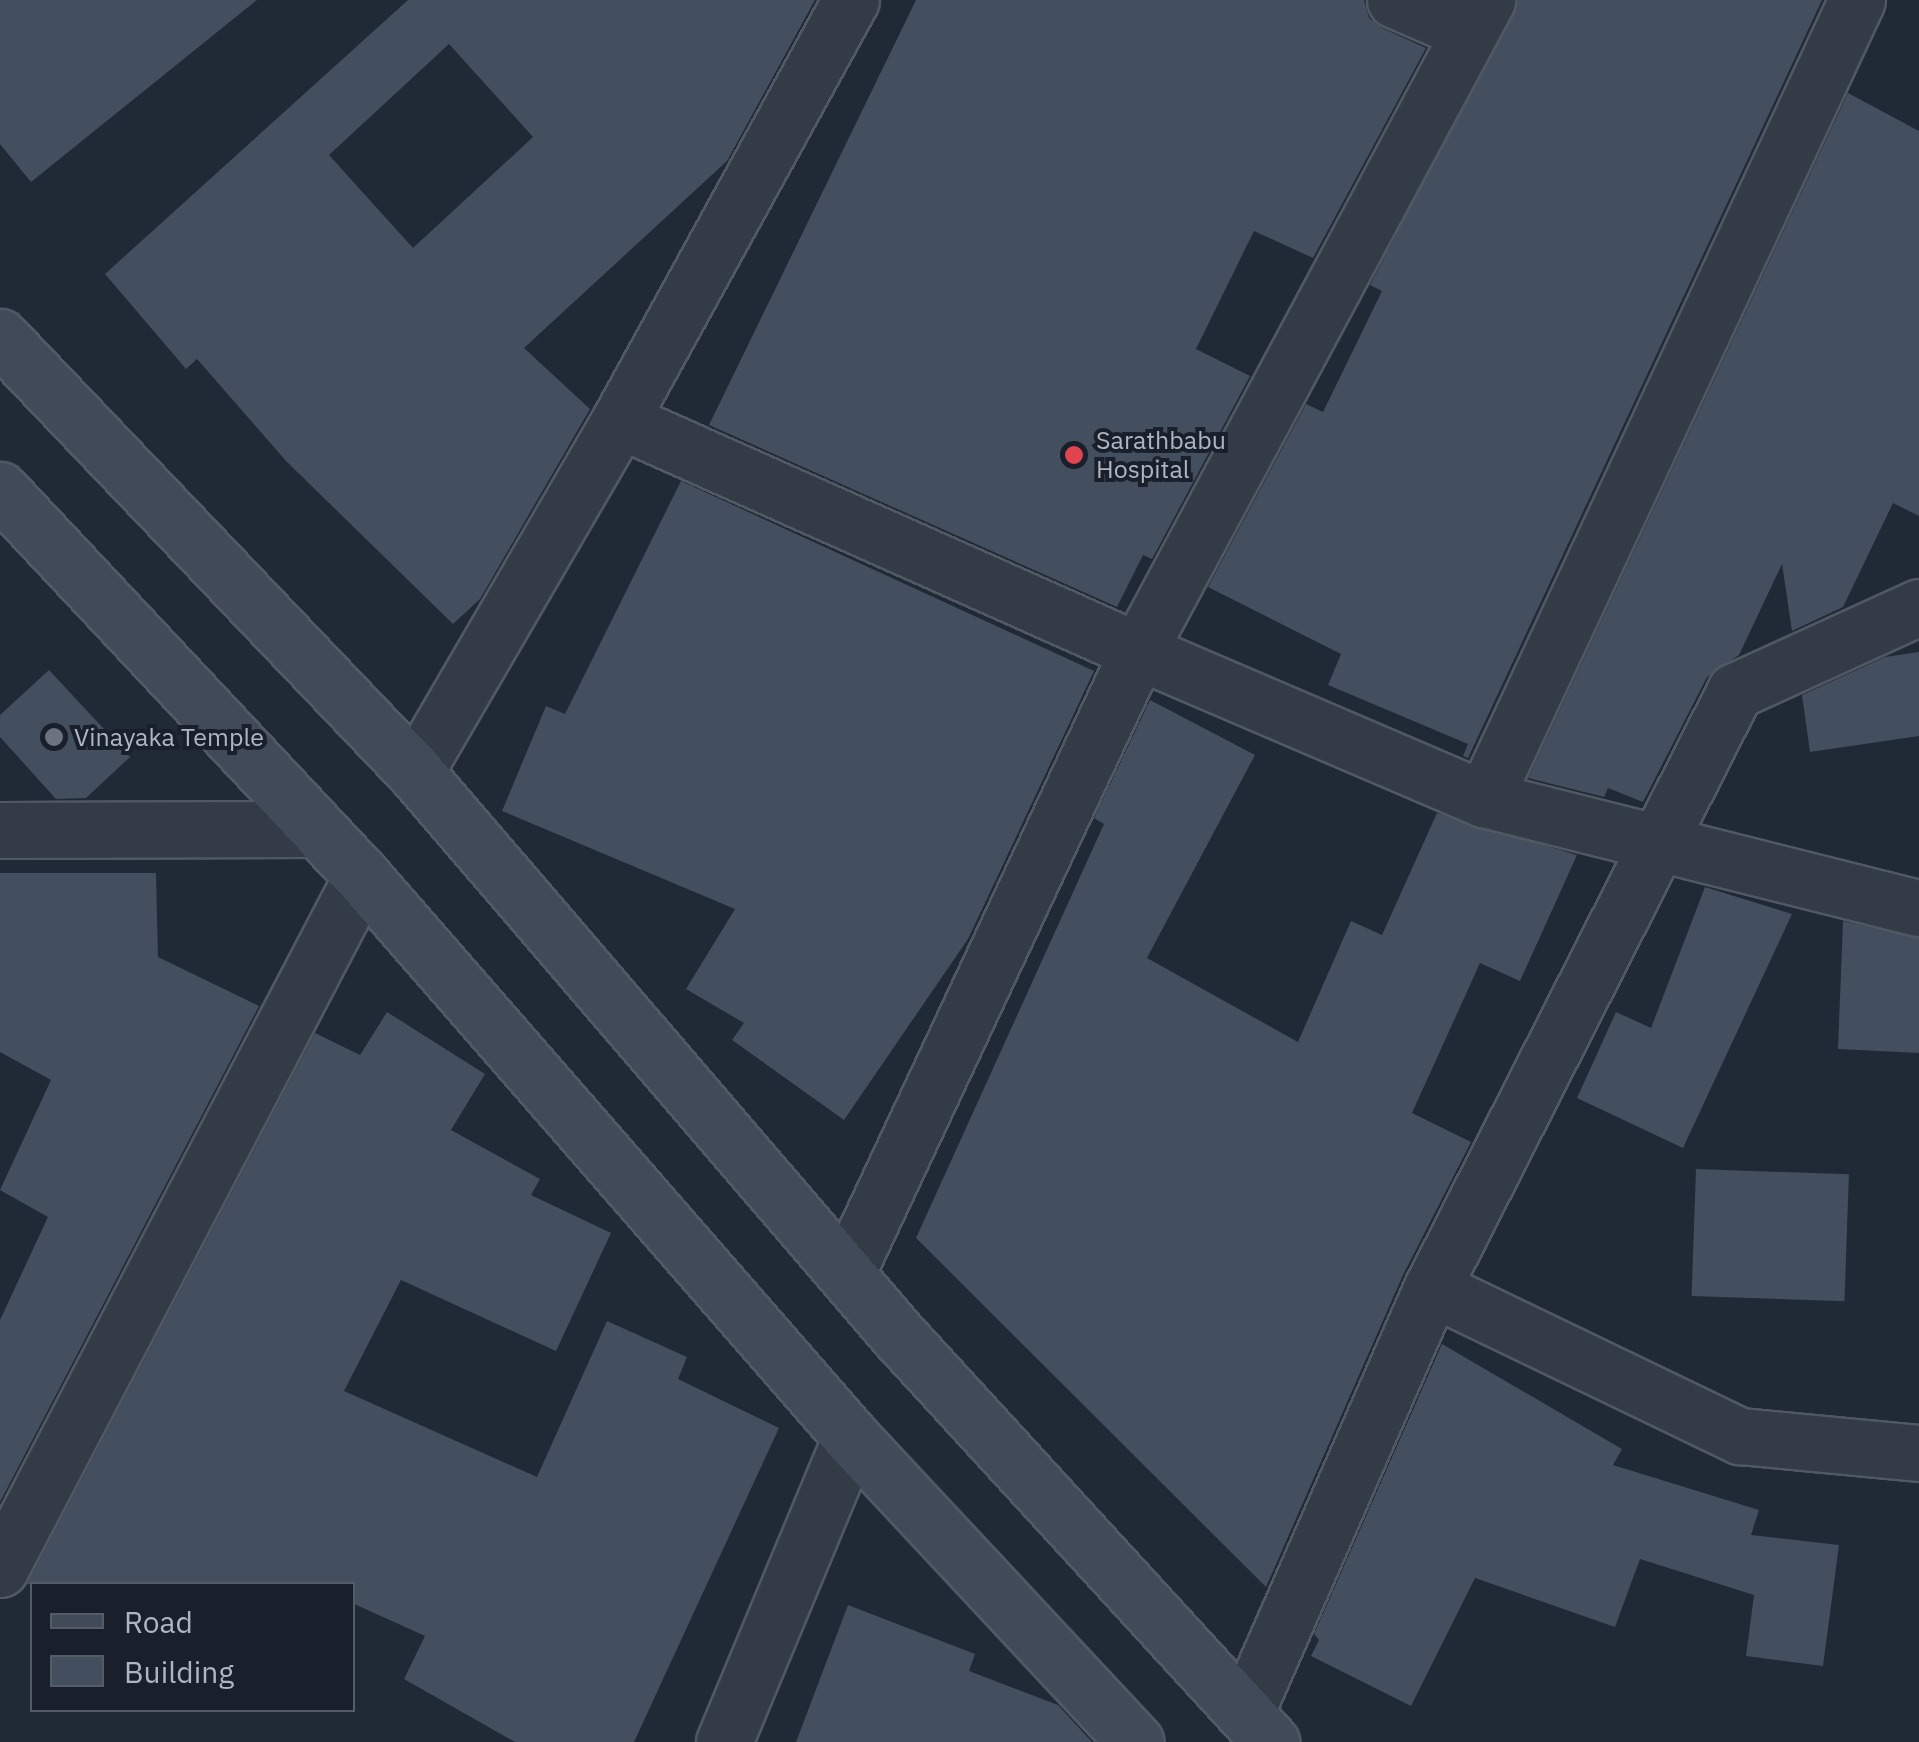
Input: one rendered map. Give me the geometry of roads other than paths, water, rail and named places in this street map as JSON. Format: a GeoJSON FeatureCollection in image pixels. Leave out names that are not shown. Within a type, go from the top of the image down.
{"type":"FeatureCollection","features":[{"type":"Feature","properties":{"kind":"main road"},"geometry":{"type":"LineString","coordinates":[[0,337],[415,772],[510,890],[847,1272],[1258,1727]]}},
{"type":"Feature","properties":{"kind":"main road"},"geometry":{"type":"LineString","coordinates":[[0,490],[362,876],[851,1437],[1134,1742]]}},
{"type":"Feature","properties":{"kind":"street"},"geometry":{"type":"LineString","coordinates":[[415,772],[620,420],[851,0]]}},
{"type":"Feature","properties":{"kind":"street"},"geometry":{"type":"LineString","coordinates":[[847,1272],[1138,650],[1478,16],[1396,0]]}},
{"type":"Feature","properties":{"kind":"street"},"geometry":{"type":"LineString","coordinates":[[1484,799],[1857,0]]}},
{"type":"Feature","properties":{"kind":"street"},"geometry":{"type":"LineString","coordinates":[[620,420],[1484,799],[1919,908]]}},
{"type":"Feature","properties":{"kind":"street"},"geometry":{"type":"LineString","coordinates":[[1258,1727],[1432,1288],[1735,691],[1919,607]]}},
{"type":"Feature","properties":{"kind":"street"},"geometry":{"type":"LineString","coordinates":[[0,830],[315,829]]}},
{"type":"Feature","properties":{"kind":"street"},"geometry":{"type":"LineString","coordinates":[[0,1569],[362,876]]}},
{"type":"Feature","properties":{"kind":"street"},"geometry":{"type":"LineString","coordinates":[[1432,1288],[1740,1436],[1919,1452]]}},
{"type":"Feature","properties":{"kind":"street"},"geometry":{"type":"LineString","coordinates":[[724,1742],[851,1437]]}},
{"type":"Feature","properties":{"kind":"place","name":"Sarathbabu Hospital"},"geometry":{"type":"Point","coordinates":[1074,455]}},
{"type":"Feature","properties":{"kind":"place","name":"Vinayaka Temple"},"geometry":{"type":"Point","coordinates":[54,737]}}]}
